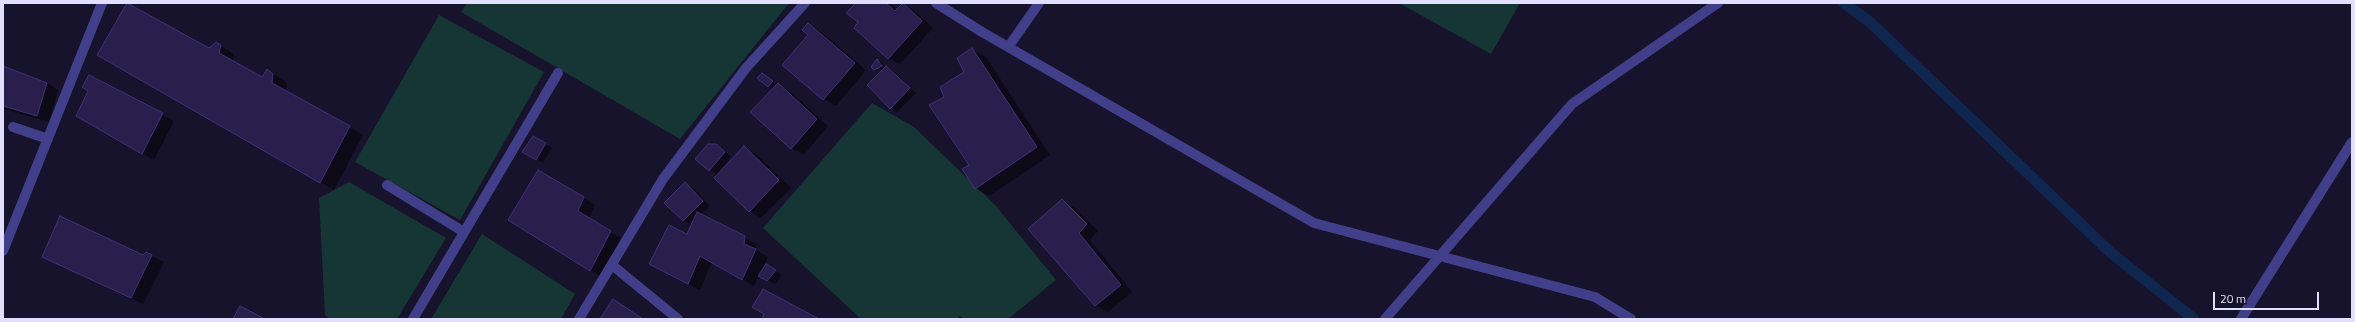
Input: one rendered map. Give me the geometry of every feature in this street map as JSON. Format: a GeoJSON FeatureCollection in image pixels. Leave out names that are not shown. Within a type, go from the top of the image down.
{"type":"FeatureCollection","features":[{"type":"Feature","properties":{"kind":"street"},"geometry":{"type":"LineString","coordinates":[[3,250],[102,3]]}},
{"type":"Feature","properties":{"kind":"street"},"geometry":{"type":"LineString","coordinates":[[579,319],[663,179],[746,68],[805,3]]}},
{"type":"Feature","properties":{"kind":"street"},"geometry":{"type":"LineString","coordinates":[[936,3],[1314,223],[1440,258],[1595,297],[1631,319]]}},
{"type":"Feature","properties":{"kind":"street"},"geometry":{"type":"LineString","coordinates":[[1009,46],[1039,3]]}},
{"type":"Feature","properties":{"kind":"street"},"geometry":{"type":"LineString","coordinates":[[1385,319],[1440,258],[1572,104],[1718,3]]}},
{"type":"Feature","properties":{"kind":"street"},"geometry":{"type":"LineString","coordinates":[[413,319],[558,73]]}},
{"type":"Feature","properties":{"kind":"street"},"geometry":{"type":"LineString","coordinates":[[13,127],[48,139]]}},
{"type":"Feature","properties":{"kind":"street"},"geometry":{"type":"LineString","coordinates":[[2242,319],[2352,142]]}},
{"type":"Feature","properties":{"kind":"street"},"geometry":{"type":"LineString","coordinates":[[386,185],[464,232]]}},
{"type":"Feature","properties":{"kind":"street"},"geometry":{"type":"LineString","coordinates":[[612,265],[678,319]]}},
{"type":"Feature","properties":{"kind":"green space"},"geometry":{"type":"Polygon","coordinates":[[[467,3],[789,3],[680,139],[461,12],[467,3]]]}},
{"type":"Feature","properties":{"kind":"green space"},"geometry":{"type":"Polygon","coordinates":[[[1399,3],[1520,3],[1491,54],[1399,3]]]}},
{"type":"Feature","properties":{"kind":"green space"},"geometry":{"type":"Polygon","coordinates":[[[439,15],[544,72],[460,220],[355,162],[439,15]]]}},
{"type":"Feature","properties":{"kind":"green space"},"geometry":{"type":"Polygon","coordinates":[[[872,103],[914,127],[995,205],[1056,280],[1008,319],[964,319],[960,316],[957,319],[861,319],[763,228],[872,103]]]}},
{"type":"Feature","properties":{"kind":"green space"},"geometry":{"type":"Polygon","coordinates":[[[349,182],[446,238],[397,319],[330,319],[325,315],[319,198],[349,182]]]}},
{"type":"Feature","properties":{"kind":"green space"},"geometry":{"type":"Polygon","coordinates":[[[482,234],[575,294],[561,319],[431,319],[482,234]]]}},
{"type":"Feature","properties":{"kind":"building"},"geometry":{"type":"Polygon","coordinates":[[[127,3],[209,48],[216,42],[221,45],[219,53],[262,77],[267,69],[273,74],[272,83],[350,126],[320,183],[97,55],[127,3]]]}},
{"type":"Feature","properties":{"kind":"building"},"geometry":{"type":"Polygon","coordinates":[[[856,3],[886,3],[895,11],[903,3],[922,21],[888,59],[854,28],[858,22],[846,13],[856,3]]]}},
{"type":"Feature","properties":{"kind":"building"},"geometry":{"type":"Polygon","coordinates":[[[808,23],[855,63],[823,100],[782,65],[808,35],[802,30],[808,23]]]}},
{"type":"Feature","properties":{"kind":"building"},"geometry":{"type":"Polygon","coordinates":[[[972,48],[1037,147],[975,189],[962,169],[969,165],[929,105],[944,97],[940,87],[964,72],[957,58],[972,48]]]}},
{"type":"Feature","properties":{"kind":"building"},"geometry":{"type":"Polygon","coordinates":[[[877,59],[882,66],[874,70],[871,67],[877,59]]]}},
{"type":"Feature","properties":{"kind":"building"},"geometry":{"type":"Polygon","coordinates":[[[3,66],[47,83],[37,116],[3,106],[3,66]]]}},
{"type":"Feature","properties":{"kind":"building"},"geometry":{"type":"Polygon","coordinates":[[[886,66],[910,88],[890,109],[867,85],[886,66]]]}},
{"type":"Feature","properties":{"kind":"building"},"geometry":{"type":"Polygon","coordinates":[[[762,73],[773,81],[768,87],[757,78],[762,73]]]}},
{"type":"Feature","properties":{"kind":"building"},"geometry":{"type":"Polygon","coordinates":[[[89,75],[163,113],[142,154],[76,116],[88,91],[82,87],[89,75]]]}},
{"type":"Feature","properties":{"kind":"building"},"geometry":{"type":"Polygon","coordinates":[[[778,83],[817,119],[791,149],[750,112],[778,83]]]}},
{"type":"Feature","properties":{"kind":"building"},"geometry":{"type":"Polygon","coordinates":[[[533,136],[546,143],[536,160],[522,152],[533,136]]]}},
{"type":"Feature","properties":{"kind":"building"},"geometry":{"type":"Polygon","coordinates":[[[708,144],[716,144],[725,152],[709,171],[695,159],[708,144]]]}},
{"type":"Feature","properties":{"kind":"building"},"geometry":{"type":"Polygon","coordinates":[[[744,146],[779,180],[749,212],[714,178],[744,146]]]}},
{"type":"Feature","properties":{"kind":"building"},"geometry":{"type":"Polygon","coordinates":[[[538,170],[584,197],[578,211],[611,231],[590,271],[508,220],[538,170]]]}},
{"type":"Feature","properties":{"kind":"building"},"geometry":{"type":"Polygon","coordinates":[[[685,182],[703,201],[683,221],[664,203],[685,182]]]}},
{"type":"Feature","properties":{"kind":"building"},"geometry":{"type":"Polygon","coordinates":[[[1062,199],[1087,224],[1079,233],[1121,285],[1095,306],[1028,229],[1062,199]]]}},
{"type":"Feature","properties":{"kind":"building"},"geometry":{"type":"Polygon","coordinates":[[[697,212],[745,236],[744,244],[756,249],[742,280],[700,256],[688,284],[649,264],[669,225],[687,234],[697,212]]]}},
{"type":"Feature","properties":{"kind":"building"},"geometry":{"type":"Polygon","coordinates":[[[60,216],[143,255],[146,252],[152,255],[131,298],[42,257],[60,216]]]}},
{"type":"Feature","properties":{"kind":"building"},"geometry":{"type":"Polygon","coordinates":[[[766,264],[776,270],[767,281],[758,276],[766,264]]]}},
{"type":"Feature","properties":{"kind":"building"},"geometry":{"type":"Polygon","coordinates":[[[763,289],[819,319],[762,319],[764,314],[752,307],[763,289]]]}},
{"type":"Feature","properties":{"kind":"building"},"geometry":{"type":"Polygon","coordinates":[[[613,299],[643,319],[600,319],[613,299]]]}},
{"type":"Feature","properties":{"kind":"building"},"geometry":{"type":"Polygon","coordinates":[[[240,306],[265,319],[233,319],[240,306]]]}},
{"type":"Feature","properties":{"kind":"waterway"},"geometry":{"type":"LineString","coordinates":[[1844,3],[1871,23],[2110,252],[2194,319]]}}]}
